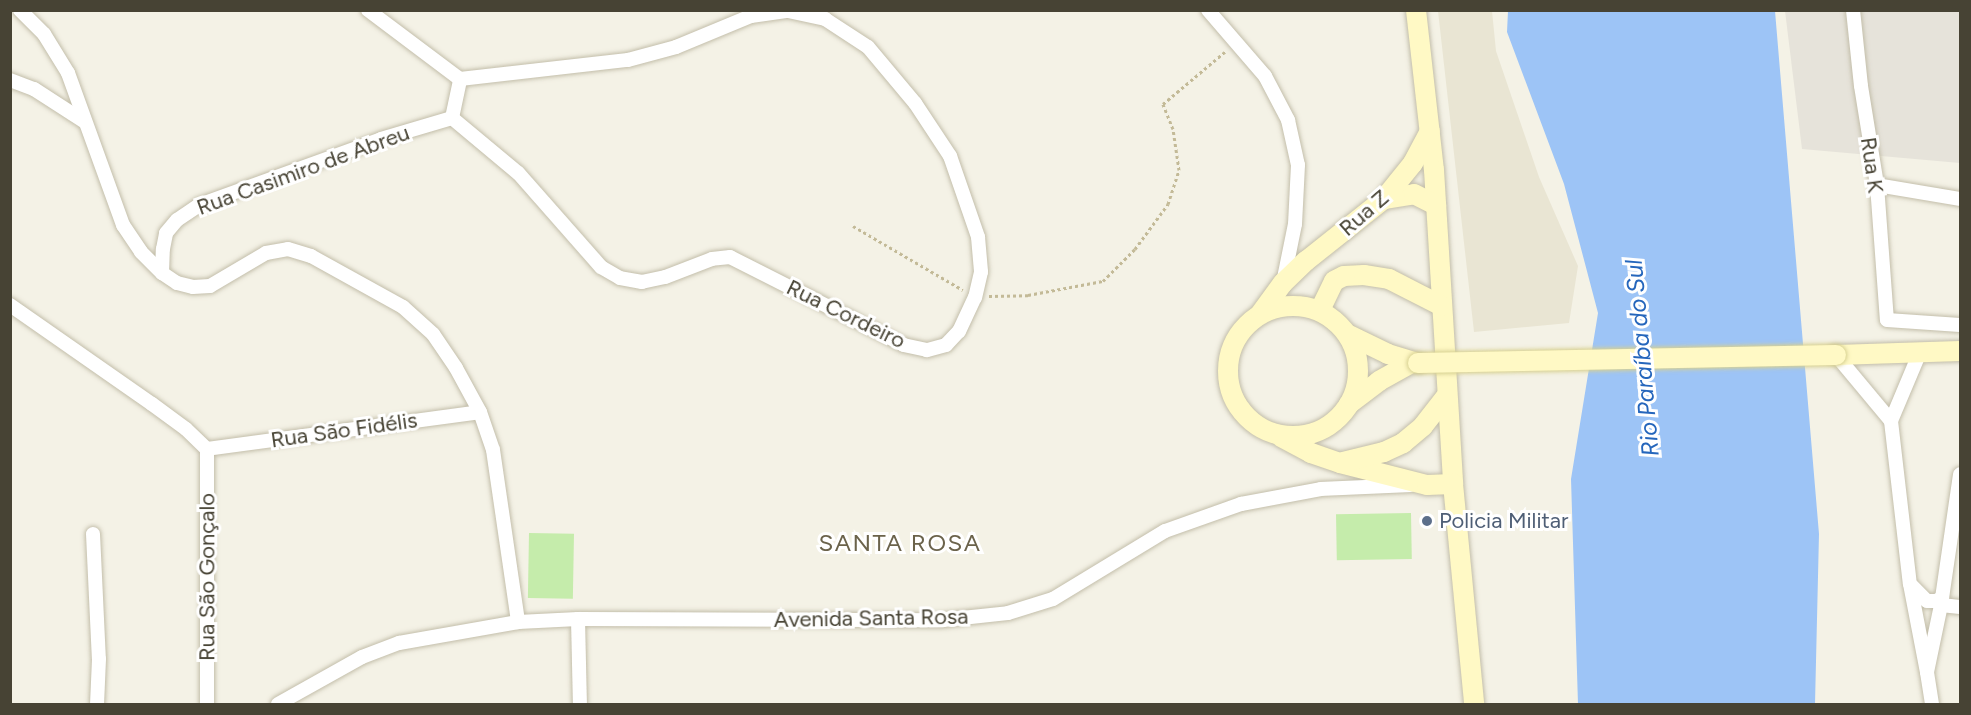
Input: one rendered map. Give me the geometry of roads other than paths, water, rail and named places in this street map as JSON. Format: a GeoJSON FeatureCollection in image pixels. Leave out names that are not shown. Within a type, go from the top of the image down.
{"type":"FeatureCollection","features":[{"type":"Feature","properties":{"kind":"street"},"geometry":{"type":"LineString","coordinates":[[20,10],[44,34],[68,72],[123,225],[141,252],[162,273],[177,283],[193,287],[210,286],[266,253],[288,249],[311,256],[403,307],[433,334],[456,368],[480,412],[493,450],[518,622]]}},
{"type":"Feature","properties":{"kind":"street"},"geometry":{"type":"LineString","coordinates":[[368,10],[460,79],[452,118]]}},
{"type":"Feature","properties":{"kind":"street"},"geometry":{"type":"LineString","coordinates":[[1208,10],[1265,76],[1288,120],[1298,165],[1295,224],[1283,283]]}},
{"type":"Feature","properties":{"kind":"street"},"geometry":{"type":"LineString","coordinates":[[1416,10],[1430,131],[1453,484],[1473,705]]}},
{"type":"Feature","properties":{"kind":"street","name":"Rua K"},"geometry":{"type":"LineString","coordinates":[[1853,10],[1861,86],[1876,185],[1887,320],[1960,325]]}},
{"type":"Feature","properties":{"kind":"street","name":"Rua Cordeiro"},"geometry":{"type":"LineString","coordinates":[[452,118],[518,173],[601,267],[620,278],[642,282],[665,278],[712,259],[730,257],[904,345],[927,350],[946,345],[959,331],[975,297],[981,272],[978,237],[950,156],[915,103],[868,47],[825,19],[788,11],[751,16],[676,47],[628,60],[460,79]]}},
{"type":"Feature","properties":{"kind":"street"},"geometry":{"type":"LineString","coordinates":[[10,80],[34,89],[85,122]]}},
{"type":"Feature","properties":{"kind":"street","name":"Rua Casimiro de Abreu"},"geometry":{"type":"LineString","coordinates":[[162,273],[166,233],[177,220],[199,205],[381,139],[452,118]]}},
{"type":"Feature","properties":{"kind":"street","name":"Rua Z"},"geometry":{"type":"LineString","coordinates":[[1261,313],[1283,283],[1306,261],[1384,199],[1413,163],[1430,131]]}},
{"type":"Feature","properties":{"kind":"street"},"geometry":{"type":"LineString","coordinates":[[1876,185],[1960,199]]}},
{"type":"Feature","properties":{"kind":"street"},"geometry":{"type":"LineString","coordinates":[[1384,199],[1414,194],[1436,205]]}},
{"type":"Feature","properties":{"kind":"street"},"geometry":{"type":"LineString","coordinates":[[1320,310],[1334,281],[1344,276],[1364,275],[1389,279],[1442,306]]}},
{"type":"Feature","properties":{"kind":"street"},"geometry":{"type":"LineString","coordinates":[[10,305],[153,404],[186,429],[207,449]]}},
{"type":"Feature","properties":{"kind":"street"},"geometry":{"type":"LineString","coordinates":[[1349,405],[1356,388],[1359,370],[1356,352],[1349,335],[1336,321],[1320,310],[1290,305],[1261,313],[1244,327],[1232,346],[1227,367],[1230,389],[1239,409],[1255,424],[1311,453],[1340,463],[1426,484]]}},
{"type":"Feature","properties":{"kind":"street"},"geometry":{"type":"LineString","coordinates":[[1349,335],[1415,363],[1960,351]]}},
{"type":"Feature","properties":{"kind":"street"},"geometry":{"type":"LineString","coordinates":[[1920,352],[1892,421],[1910,584],[1932,705]]}},
{"type":"Feature","properties":{"kind":"street"},"geometry":{"type":"LineString","coordinates":[[1836,355],[1892,421]]}},
{"type":"Feature","properties":{"kind":"street"},"geometry":{"type":"LineString","coordinates":[[1275,433],[1296,436],[1317,431],[1335,420],[1349,405],[1379,381],[1415,363]]}},
{"type":"Feature","properties":{"kind":"street"},"geometry":{"type":"LineString","coordinates":[[1340,463],[1384,452],[1403,442],[1423,426],[1447,395]]}},
{"type":"Feature","properties":{"kind":"street","name":"Rua São Fidélis"},"geometry":{"type":"LineString","coordinates":[[207,449],[480,412]]}},
{"type":"Feature","properties":{"kind":"street","name":"Rua São Gonçalo"},"geometry":{"type":"LineString","coordinates":[[207,449],[207,705]]}},
{"type":"Feature","properties":{"kind":"street"},"geometry":{"type":"LineString","coordinates":[[1927,672],[1942,602],[1960,474]]}},
{"type":"Feature","properties":{"kind":"street","name":"Avenida Santa Rosa"},"geometry":{"type":"LineString","coordinates":[[278,705],[336,670],[399,643],[518,622],[578,619],[943,620],[1008,614],[1053,599],[1165,531],[1241,504],[1321,489],[1453,484]]}},
{"type":"Feature","properties":{"kind":"street"},"geometry":{"type":"LineString","coordinates":[[93,534],[99,659],[97,705]]}},
{"type":"Feature","properties":{"kind":"street"},"geometry":{"type":"LineString","coordinates":[[1910,584],[1927,601],[1942,602],[1960,608]]}},
{"type":"Feature","properties":{"kind":"street"},"geometry":{"type":"LineString","coordinates":[[578,619],[580,705]]}},
{"type":"Feature","properties":{"kind":"water","name":"Rio Paraíba do Sul"},"geometry":{"type":"Polygon","coordinates":[[[1508,11],[1775,11],[1819,534],[1815,704],[1578,704],[1571,479],[1598,313],[1564,184],[1507,32],[1508,11]]]}},
{"type":"Feature","properties":{"kind":"place","name":"Policia Militar"},"geometry":{"type":"Point","coordinates":[1427,521]}},
{"type":"Feature","properties":{"kind":"district","name":"SANTA ROSA"},"geometry":{"type":"Point","coordinates":[900,543]}}]}
